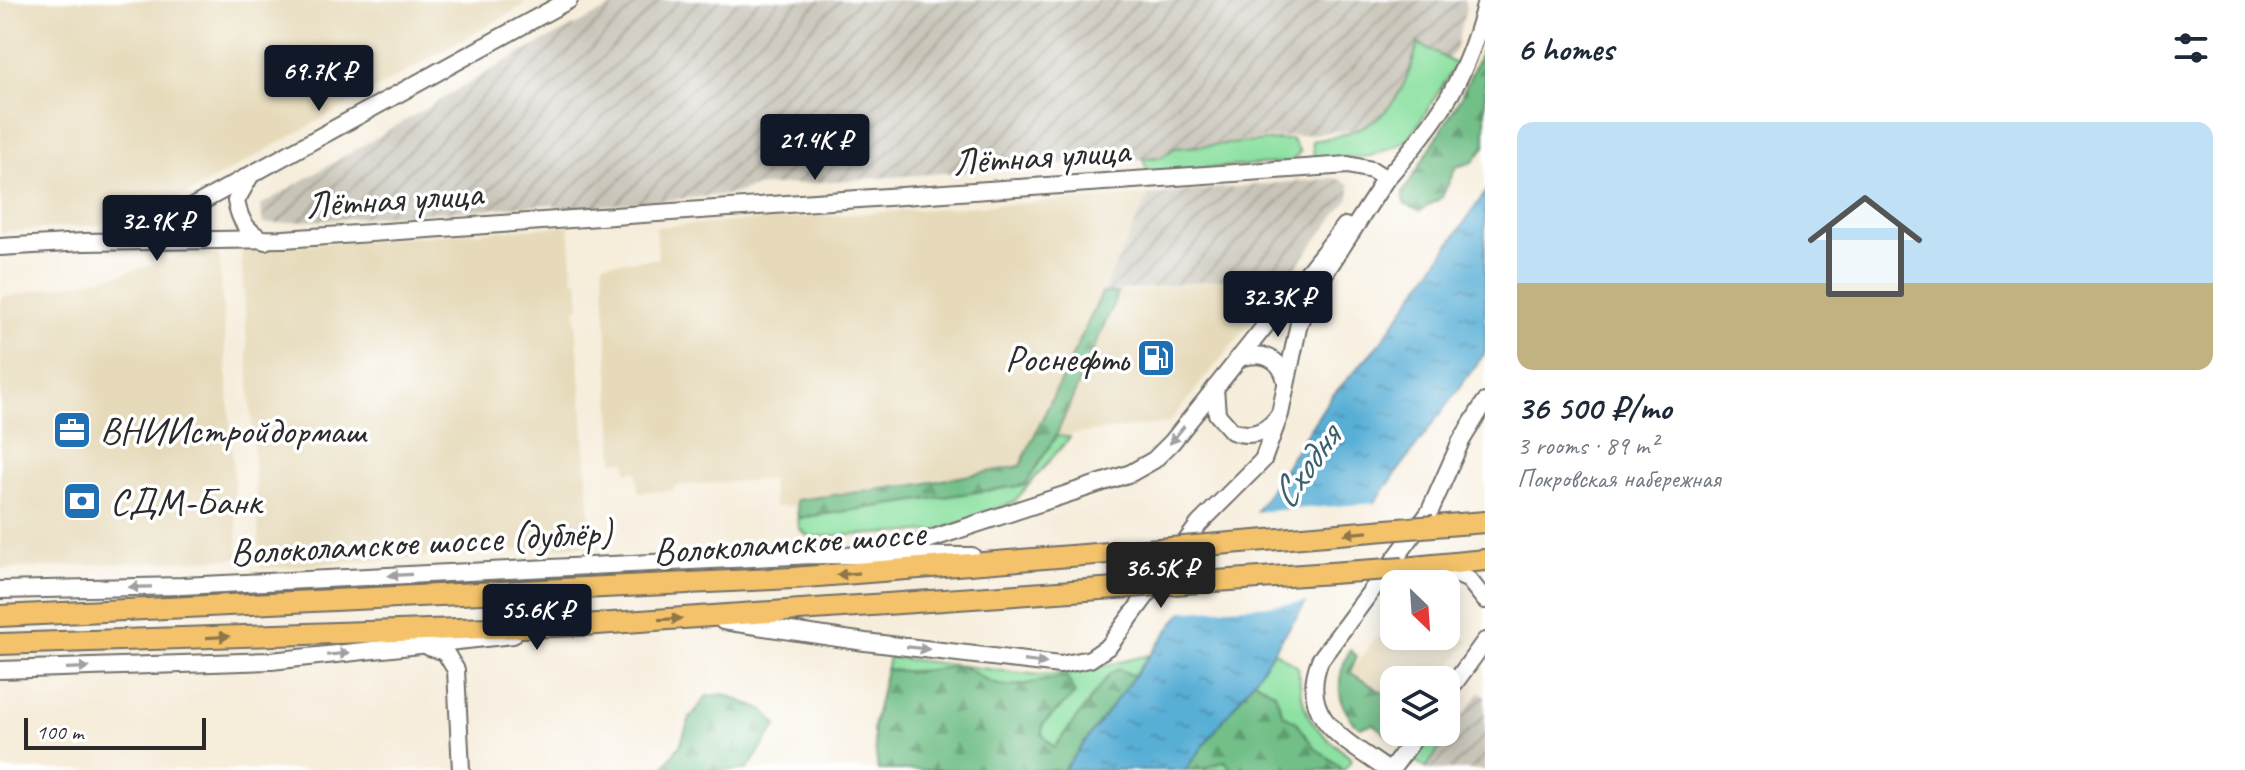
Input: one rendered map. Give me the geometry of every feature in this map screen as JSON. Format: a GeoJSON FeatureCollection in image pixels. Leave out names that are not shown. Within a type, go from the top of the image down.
{"type":"FeatureCollection","features":[{"type":"Feature","properties":{"kind":"main road","name":"Волоколамское шоссе"},"geometry":{"type":"LineString","coordinates":[[0,616],[778,579],[1485,522]]}},
{"type":"Feature","properties":{"kind":"main road","name":"Волоколамское шоссе"},"geometry":{"type":"LineString","coordinates":[[0,644],[583,625],[1485,560]]}},
{"type":"Feature","properties":{"kind":"street"},"geometry":{"type":"LineString","coordinates":[[84,242],[120,237],[172,218],[561,2]]}},
{"type":"Feature","properties":{"kind":"street"},"geometry":{"type":"LineString","coordinates":[[862,555],[917,546],[1131,473],[1154,460],[1172,442],[1310,266],[1444,109],[1473,53],[1485,5]]}},
{"type":"Feature","properties":{"kind":"street","name":"Лётная улица"},"geometry":{"type":"LineString","coordinates":[[0,247],[84,242],[265,241],[1348,165],[1372,170],[1386,179]]}},
{"type":"Feature","properties":{"kind":"street","name":"Лётная улица"},"geometry":{"type":"LineString","coordinates":[[252,173],[242,185],[236,201],[240,220],[251,233],[265,241]]}},
{"type":"Feature","properties":{"kind":"street"},"geometry":{"type":"LineString","coordinates":[[702,617],[1060,665],[1075,664],[1099,654],[1117,636],[1199,524],[1263,460],[1280,414],[1299,323],[1319,282],[1386,179]]}},
{"type":"Feature","properties":{"kind":"street"},"geometry":{"type":"LineString","coordinates":[[1237,359],[1259,354],[1268,356],[1281,368],[1286,383]]}},
{"type":"Feature","properties":{"kind":"street"},"geometry":{"type":"LineString","coordinates":[[1215,387],[1217,414],[1232,431],[1257,433],[1266,429],[1280,414]]}},
{"type":"Feature","properties":{"kind":"street"},"geometry":{"type":"LineString","coordinates":[[1408,746],[1389,770],[1325,723],[1314,701],[1314,675],[1320,660],[1429,513],[1461,441],[1485,402]]}},
{"type":"Feature","properties":{"kind":"street","name":"Волоколамское шоссе (дублёр)"},"geometry":{"type":"LineString","coordinates":[[5,592],[862,555],[1037,558]]}},
{"type":"Feature","properties":{"kind":"street"},"geometry":{"type":"LineString","coordinates":[[1435,565],[1469,580],[1485,600]]}},
{"type":"Feature","properties":{"kind":"street"},"geometry":{"type":"LineString","coordinates":[[0,661],[8,669],[271,661],[486,639],[583,625]]}},
{"type":"Feature","properties":{"kind":"street"},"geometry":{"type":"LineString","coordinates":[[456,670],[466,650],[486,639]]}},
{"type":"Feature","properties":{"kind":"street"},"geometry":{"type":"LineString","coordinates":[[1460,675],[1483,642]]}},
{"type":"Feature","properties":{"kind":"street"},"geometry":{"type":"LineString","coordinates":[[420,646],[445,652],[456,670],[461,770]]}},
{"type":"Feature","properties":{"kind":"shaded area"},"geometry":{"type":"Polygon","coordinates":[[[0,0],[526,0],[521,7],[172,203],[98,225],[0,232],[0,0]]]}},
{"type":"Feature","properties":{"kind":"shaded area"},"geometry":{"type":"Polygon","coordinates":[[[626,0],[1464,0],[1466,8],[1455,50],[1400,125],[1174,148],[1163,157],[753,187],[733,194],[562,209],[552,204],[263,224],[261,205],[517,55],[626,0]]]}},
{"type":"Feature","properties":{"kind":"shaded area"},"geometry":{"type":"Polygon","coordinates":[[[1336,178],[1350,184],[1349,198],[1292,272],[1102,293],[1149,195],[1336,178]]]}},
{"type":"Feature","properties":{"kind":"shaded area"},"geometry":{"type":"Polygon","coordinates":[[[1149,195],[1020,466],[796,500],[796,506],[774,507],[771,479],[674,486],[674,490],[638,492],[637,472],[627,472],[626,461],[614,461],[603,263],[658,259],[656,227],[1149,195]]]}},
{"type":"Feature","properties":{"kind":"shaded area"},"geometry":{"type":"Polygon","coordinates":[[[569,226],[573,280],[578,280],[580,307],[575,308],[592,545],[261,569],[241,249],[569,226]]]}},
{"type":"Feature","properties":{"kind":"shaded area"},"geometry":{"type":"Polygon","coordinates":[[[219,253],[239,558],[0,569],[0,298],[122,274],[182,255],[219,253]]]}},
{"type":"Feature","properties":{"kind":"shaded area","name":"Роснефть"},"geometry":{"type":"Polygon","coordinates":[[[1292,272],[1168,423],[1056,436],[1118,293],[1292,272]]]}},
{"type":"Feature","properties":{"kind":"shaded area"},"geometry":{"type":"Polygon","coordinates":[[[1376,637],[1380,637],[1380,650],[1460,650],[1460,637],[1469,640],[1451,666],[1380,666],[1380,688],[1352,671],[1376,637]]]}},
{"type":"Feature","properties":{"kind":"shaded area"},"geometry":{"type":"Polygon","coordinates":[[[1480,692],[1485,695],[1485,770],[1424,770],[1441,746],[1460,746],[1460,720],[1480,692]]]}},
{"type":"Feature","properties":{"kind":"green space"},"geometry":{"type":"Polygon","coordinates":[[[1418,43],[1456,64],[1408,141],[1371,156],[1319,160],[1314,156],[1312,141],[1355,130],[1384,112],[1404,84],[1418,43]]]}},
{"type":"Feature","properties":{"kind":"green space"},"geometry":{"type":"Polygon","coordinates":[[[1485,44],[1485,147],[1473,162],[1456,167],[1442,197],[1420,211],[1404,204],[1403,193],[1460,99],[1485,44]]]}},
{"type":"Feature","properties":{"kind":"green space"},"geometry":{"type":"Polygon","coordinates":[[[1292,139],[1300,152],[1291,162],[1155,172],[1146,168],[1143,158],[1163,157],[1174,148],[1292,139]]]}},
{"type":"Feature","properties":{"kind":"green space"},"geometry":{"type":"Polygon","coordinates":[[[1102,293],[1118,293],[1056,436],[1025,485],[798,518],[796,500],[920,484],[1020,466],[1102,293]]]}},
{"type":"Feature","properties":{"kind":"green space"},"geometry":{"type":"Polygon","coordinates":[[[1056,436],[1070,437],[1014,502],[938,531],[809,537],[799,528],[798,518],[1025,485],[1056,436]]]}},
{"type":"Feature","properties":{"kind":"green space"},"geometry":{"type":"Polygon","coordinates":[[[1350,650],[1357,656],[1350,672],[1380,690],[1380,729],[1373,724],[1360,727],[1346,711],[1340,691],[1345,660],[1350,650]]]}},
{"type":"Feature","properties":{"kind":"green space"},"geometry":{"type":"Polygon","coordinates":[[[1274,651],[1298,667],[1306,711],[1318,729],[1352,759],[1344,770],[1185,770],[1274,651]]]}},
{"type":"Feature","properties":{"kind":"green space"},"geometry":{"type":"Polygon","coordinates":[[[1149,655],[1064,770],[878,770],[873,728],[889,657],[1039,675],[1078,672],[1149,655]]]}},
{"type":"Feature","properties":{"kind":"green space"},"geometry":{"type":"Polygon","coordinates":[[[960,666],[1003,686],[1067,677],[1075,694],[1043,724],[1042,734],[1054,748],[1110,673],[1119,669],[1134,676],[1064,770],[878,770],[873,728],[886,669],[913,671],[960,666]]]}},
{"type":"Feature","properties":{"kind":"green space"},"geometry":{"type":"Polygon","coordinates":[[[1254,680],[1275,693],[1283,714],[1296,722],[1315,748],[1341,767],[1339,770],[1232,770],[1225,761],[1201,770],[1185,770],[1254,680]]]}},
{"type":"Feature","properties":{"kind":"green space"},"geometry":{"type":"Polygon","coordinates":[[[724,694],[765,711],[777,725],[747,770],[661,770],[680,745],[690,718],[707,696],[724,694]]]}},
{"type":"Feature","properties":{"kind":"green space"},"geometry":{"type":"Polygon","coordinates":[[[1418,746],[1442,746],[1426,768],[1410,758],[1418,746]]]}},
{"type":"Feature","properties":{"kind":"water","name":"Сходня"},"geometry":{"type":"Polygon","coordinates":[[[1485,193],[1485,353],[1364,517],[1254,680],[1185,770],[1064,770],[1250,521],[1330,398],[1380,343],[1485,193]]]}},
{"type":"Feature","properties":{"kind":"pier"},"geometry":{"type":"Polygon","coordinates":[[[1379,503],[1310,602],[1177,612],[1251,512],[1379,503]]]}},
{"type":"Feature","properties":{"kind":"place","name":"Роснефть"},"geometry":{"type":"Point","coordinates":[1156,358]}},
{"type":"Feature","properties":{"kind":"place","name":"ВНИИстройдормаш"},"geometry":{"type":"Point","coordinates":[72,430]}},
{"type":"Feature","properties":{"kind":"place","name":"СДМ-Банк"},"geometry":{"type":"Point","coordinates":[82,501]}}]}
